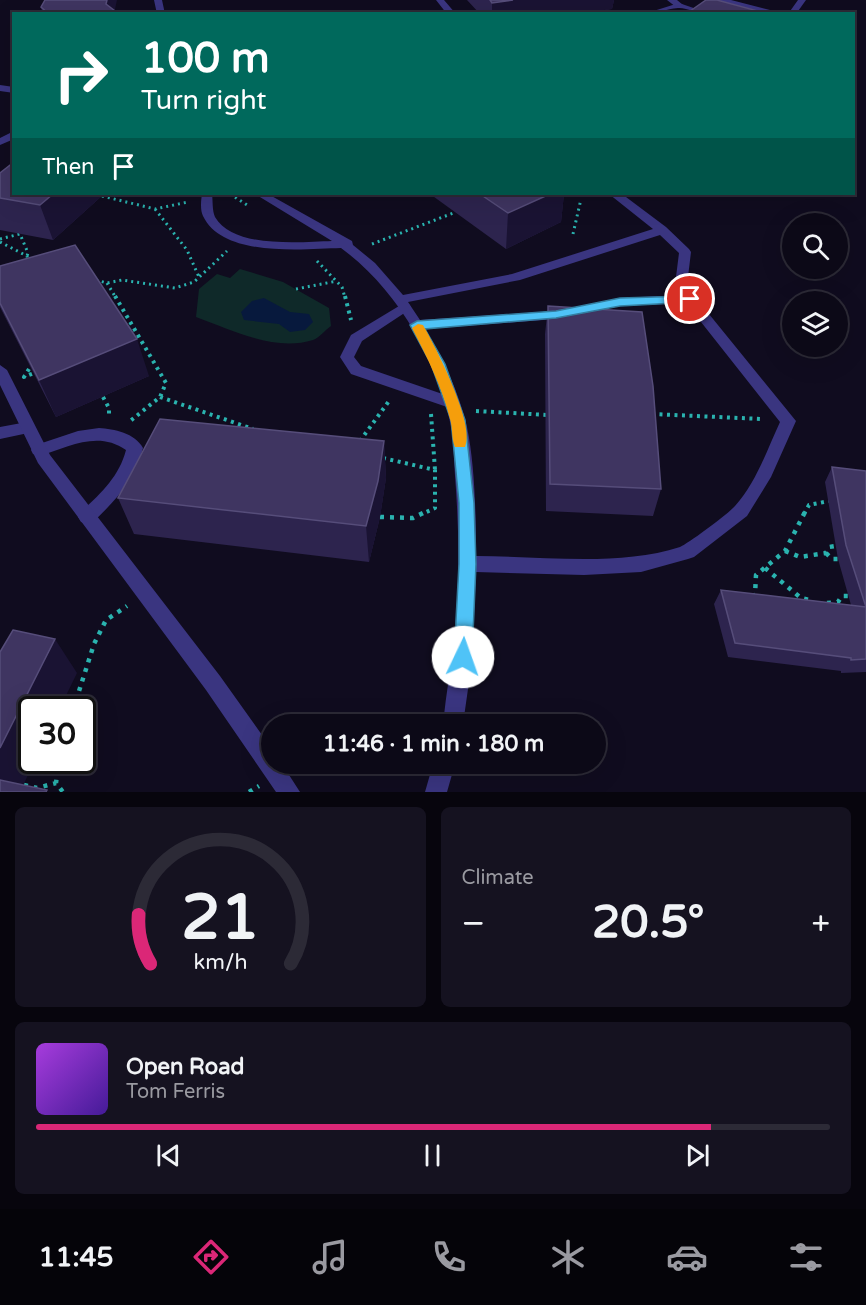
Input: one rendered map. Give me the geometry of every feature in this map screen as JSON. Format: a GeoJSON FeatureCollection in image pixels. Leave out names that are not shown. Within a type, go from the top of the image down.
{"type":"FeatureCollection","features":[{"type":"Feature","properties":{"kind":"street"},"geometry":{"type":"LineString","coordinates":[[440,0],[450,12]]}},
{"type":"Feature","properties":{"kind":"street"},"geometry":{"type":"LineString","coordinates":[[671,0],[687,11]]}},
{"type":"Feature","properties":{"kind":"street"},"geometry":{"type":"LineString","coordinates":[[722,0],[773,12]]}},
{"type":"Feature","properties":{"kind":"street"},"geometry":{"type":"LineString","coordinates":[[655,12],[679,5]]}},
{"type":"Feature","properties":{"kind":"street"},"geometry":{"type":"LineString","coordinates":[[263,195],[351,247],[381,276],[402,304],[417,325],[438,364],[458,420],[466,503],[468,564],[463,657],[454,714]]}},
{"type":"Feature","properties":{"kind":"street"},"geometry":{"type":"LineString","coordinates":[[468,564],[584,567],[641,564],[688,552],[741,511],[763,477],[788,421],[690,299],[682,277],[685,252],[662,230],[616,195]]}},
{"type":"Feature","properties":{"kind":"street"},"geometry":{"type":"LineString","coordinates":[[207,196],[211,221],[219,230],[238,239],[272,244],[351,247]]}},
{"type":"Feature","properties":{"kind":"street"},"geometry":{"type":"LineString","coordinates":[[453,406],[356,370],[347,357],[356,338],[402,304],[515,277],[662,230]]}},
{"type":"Feature","properties":{"kind":"street"},"geometry":{"type":"LineString","coordinates":[[417,325],[556,315],[620,302],[690,299]]}},
{"type":"Feature","properties":{"kind":"street"},"geometry":{"type":"LineString","coordinates":[[0,370],[39,450],[213,683],[289,792]]}},
{"type":"Feature","properties":{"kind":"street"},"geometry":{"type":"LineString","coordinates":[[0,434],[27,428]]}},
{"type":"Feature","properties":{"kind":"street"},"geometry":{"type":"LineString","coordinates":[[39,450],[79,438],[100,435],[118,437],[135,448],[131,466],[119,485],[87,517]]}},
{"type":"Feature","properties":{"kind":"street"},"geometry":{"type":"LineString","coordinates":[[436,792],[441,774]]}},
{"type":"Feature","properties":{"kind":"path"},"geometry":{"type":"LineString","coordinates":[[114,198],[119,195]]}},
{"type":"Feature","properties":{"kind":"path"},"geometry":{"type":"LineString","coordinates":[[232,195],[255,210]]}},
{"type":"Feature","properties":{"kind":"path"},"geometry":{"type":"LineString","coordinates":[[102,196],[155,209],[207,196]]}},
{"type":"Feature","properties":{"kind":"path"},"geometry":{"type":"LineString","coordinates":[[573,234],[581,199]]}},
{"type":"Feature","properties":{"kind":"path"},"geometry":{"type":"LineString","coordinates":[[155,209],[188,250],[199,277]]}},
{"type":"Feature","properties":{"kind":"path"},"geometry":{"type":"LineString","coordinates":[[351,247],[456,212]]}},
{"type":"Feature","properties":{"kind":"path"},"geometry":{"type":"LineString","coordinates":[[0,241],[20,234],[28,253],[29,266]]}},
{"type":"Feature","properties":{"kind":"path"},"geometry":{"type":"LineString","coordinates":[[90,279],[107,283],[122,280],[175,288],[194,282],[238,239]]}},
{"type":"Feature","properties":{"kind":"path"},"geometry":{"type":"LineString","coordinates":[[0,241],[27,256]]}},
{"type":"Feature","properties":{"kind":"path"},"geometry":{"type":"LineString","coordinates":[[309,244],[307,251],[342,287],[356,338]]}},
{"type":"Feature","properties":{"kind":"path"},"geometry":{"type":"LineString","coordinates":[[296,289],[337,281]]}},
{"type":"Feature","properties":{"kind":"path"},"geometry":{"type":"LineString","coordinates":[[107,283],[166,383],[160,397],[132,418],[118,437]]}},
{"type":"Feature","properties":{"kind":"path"},"geometry":{"type":"LineString","coordinates":[[125,327],[131,324]]}},
{"type":"Feature","properties":{"kind":"path"},"geometry":{"type":"LineString","coordinates":[[29,369],[24,377],[34,373]]}},
{"type":"Feature","properties":{"kind":"path"},"geometry":{"type":"LineString","coordinates":[[359,442],[400,385]]}},
{"type":"Feature","properties":{"kind":"path"},"geometry":{"type":"LineString","coordinates":[[380,517],[413,518],[435,508],[430,396]]}},
{"type":"Feature","properties":{"kind":"path"},"geometry":{"type":"LineString","coordinates":[[160,397],[258,431]]}},
{"type":"Feature","properties":{"kind":"path"},"geometry":{"type":"LineString","coordinates":[[453,406],[547,415]]}},
{"type":"Feature","properties":{"kind":"path"},"geometry":{"type":"LineString","coordinates":[[646,414],[788,421]]}},
{"type":"Feature","properties":{"kind":"path"},"geometry":{"type":"LineString","coordinates":[[373,456],[435,470]]}},
{"type":"Feature","properties":{"kind":"path"},"geometry":{"type":"LineString","coordinates":[[755,595],[756,575],[785,551],[809,505],[829,501]]}},
{"type":"Feature","properties":{"kind":"path"},"geometry":{"type":"LineString","coordinates":[[785,551],[800,557],[826,553],[829,548],[835,546]]}},
{"type":"Feature","properties":{"kind":"path"},"geometry":{"type":"LineString","coordinates":[[826,553],[832,559],[838,559]]}},
{"type":"Feature","properties":{"kind":"path"},"geometry":{"type":"LineString","coordinates":[[765,568],[801,598],[829,603],[838,602],[842,596],[849,596]]}},
{"type":"Feature","properties":{"kind":"path"},"geometry":{"type":"LineString","coordinates":[[77,696],[94,645],[106,620],[146,594]]}},
{"type":"Feature","properties":{"kind":"path"},"geometry":{"type":"LineString","coordinates":[[747,598],[755,595]]}},
{"type":"Feature","properties":{"kind":"path"},"geometry":{"type":"LineString","coordinates":[[755,595],[762,600]]}},
{"type":"Feature","properties":{"kind":"path"},"geometry":{"type":"LineString","coordinates":[[814,602],[816,609]]}},
{"type":"Feature","properties":{"kind":"path"},"geometry":{"type":"LineString","coordinates":[[838,602],[843,608]]}},
{"type":"Feature","properties":{"kind":"path"},"geometry":{"type":"LineString","coordinates":[[829,603],[833,611]]}},
{"type":"Feature","properties":{"kind":"path"},"geometry":{"type":"LineString","coordinates":[[24,785],[36,790],[59,789],[58,774]]}},
{"type":"Feature","properties":{"kind":"green space"},"geometry":{"type":"Polygon","coordinates":[[[240,269],[283,282],[329,308],[331,326],[313,340],[283,343],[253,338],[196,317],[199,289],[217,274],[230,278],[240,269]]]}},
{"type":"Feature","properties":{"kind":"water"},"geometry":{"type":"Polygon","coordinates":[[[264,298],[290,312],[309,314],[313,322],[305,330],[290,332],[279,324],[244,320],[241,312],[252,301],[264,298]]]}},
{"type":"Feature","properties":{"kind":"building"},"geometry":{"type":"Polygon","coordinates":[[[45,0],[107,0],[106,4],[116,12],[47,12],[41,7],[45,0]]]}},
{"type":"Feature","properties":{"kind":"building"},"geometry":{"type":"Polygon","coordinates":[[[490,0],[513,0],[492,3],[490,0]]]}},
{"type":"Feature","properties":{"kind":"building"},"geometry":{"type":"Polygon","coordinates":[[[706,0],[717,0],[762,12],[689,12],[706,0]]]}},
{"type":"Feature","properties":{"kind":"building"},"geometry":{"type":"Polygon","coordinates":[[[12,164],[12,195],[52,195],[40,205],[0,198],[0,173],[12,164]]]}},
{"type":"Feature","properties":{"kind":"building"},"geometry":{"type":"Polygon","coordinates":[[[481,195],[548,195],[508,213],[481,195]]]}},
{"type":"Feature","properties":{"kind":"building"},"geometry":{"type":"Polygon","coordinates":[[[75,245],[137,339],[39,380],[0,303],[0,266],[75,245]]]}},
{"type":"Feature","properties":{"kind":"building"},"geometry":{"type":"Polygon","coordinates":[[[548,306],[642,312],[653,386],[661,489],[550,484],[548,306]]]}},
{"type":"Feature","properties":{"kind":"building"},"geometry":{"type":"Polygon","coordinates":[[[160,419],[384,441],[378,481],[366,526],[118,498],[160,419]]]}},
{"type":"Feature","properties":{"kind":"building"},"geometry":{"type":"Polygon","coordinates":[[[832,467],[866,471],[866,607],[846,545],[832,467]]]}},
{"type":"Feature","properties":{"kind":"building"},"geometry":{"type":"Polygon","coordinates":[[[721,590],[866,607],[866,659],[851,660],[851,658],[735,643],[721,590]]]}},
{"type":"Feature","properties":{"kind":"building"},"geometry":{"type":"Polygon","coordinates":[[[13,630],[55,639],[26,696],[18,696],[18,712],[0,748],[0,652],[13,630]]]}},
{"type":"Feature","properties":{"kind":"building"},"geometry":{"type":"Polygon","coordinates":[[[0,780],[47,790],[46,792],[0,792],[0,780]]]}},
{"type":"Feature","properties":{"kind":"slow traffic"},"geometry":{"type":"LineString","coordinates":[[418,328],[438,364],[458,420],[460,443]]}},
{"type":"Feature","properties":{"kind":"route"},"geometry":{"type":"LineString","coordinates":[[463,657],[468,564],[466,503],[458,420],[438,364],[417,325],[556,315],[620,302],[690,299]]}}]}
